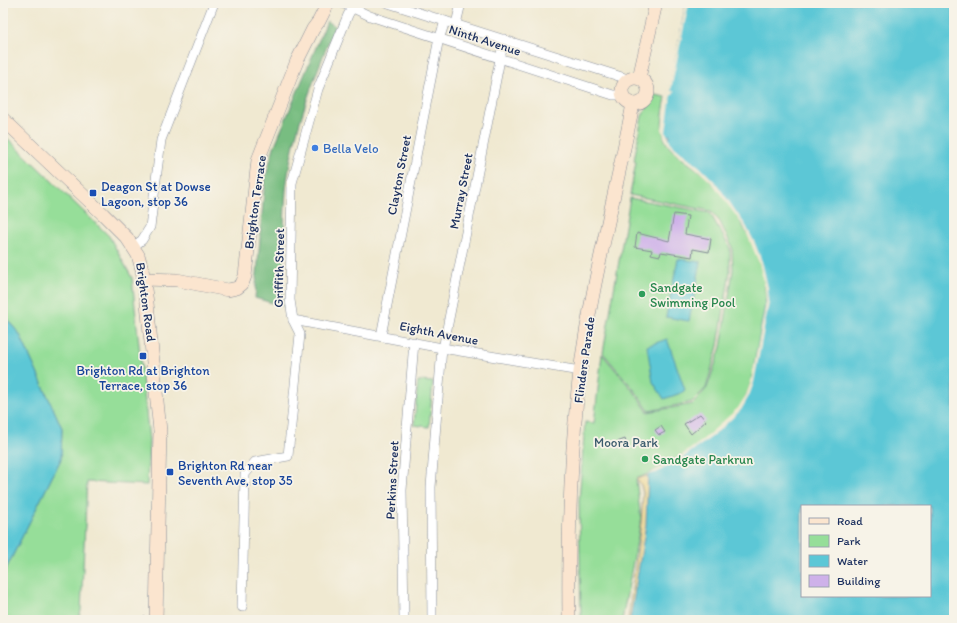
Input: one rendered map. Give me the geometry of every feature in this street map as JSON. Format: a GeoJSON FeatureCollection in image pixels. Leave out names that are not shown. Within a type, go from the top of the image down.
{"type":"FeatureCollection","features":[{"type":"Feature","properties":{"kind":"main road","name":"Brighton Terrace"},"geometry":{"type":"LineString","coordinates":[[313,29],[314,19],[321,3]]}},
{"type":"Feature","properties":{"kind":"main road","name":"Brighton Terrace"},"geometry":{"type":"LineString","coordinates":[[144,279],[172,280],[228,290],[237,288],[242,284],[245,276],[258,160],[297,61],[328,3]]}},
{"type":"Feature","properties":{"kind":"main road"},"geometry":{"type":"LineString","coordinates":[[633,79],[646,84],[648,92],[642,102],[633,104],[626,101],[622,95],[622,86],[633,79],[656,3]]}},
{"type":"Feature","properties":{"kind":"main road","name":"Flinders Parade"},"geometry":{"type":"LineString","coordinates":[[569,620],[568,530],[580,371],[606,232],[633,104]]}},
{"type":"Feature","properties":{"kind":"main road"},"geometry":{"type":"LineString","coordinates":[[3,119],[103,214],[134,246]]}},
{"type":"Feature","properties":{"kind":"main road","name":"Brighton Road"},"geometry":{"type":"LineString","coordinates":[[134,246],[138,255],[144,279],[160,431],[156,619]]}},
{"type":"Feature","properties":{"kind":"street","name":"Brighton Road"},"geometry":{"type":"LineString","coordinates":[[134,246],[148,234],[161,140],[214,3]]}},
{"type":"Feature","properties":{"kind":"street","name":"Ninth Avenue"},"geometry":{"type":"LineString","coordinates":[[342,3],[353,5],[370,16],[439,39],[613,95],[622,95]]}},
{"type":"Feature","properties":{"kind":"street","name":"Ninth Avenue"},"geometry":{"type":"LineString","coordinates":[[388,3],[633,79]]}},
{"type":"Feature","properties":{"kind":"street"},"geometry":{"type":"LineString","coordinates":[[456,24],[461,3]]}},
{"type":"Feature","properties":{"kind":"street","name":"Griffith Street"},"geometry":{"type":"LineString","coordinates":[[242,607],[244,474],[255,462],[288,456],[300,334],[293,320],[290,300],[292,183],[318,89],[353,5]]}},
{"type":"Feature","properties":{"kind":"street","name":"Clayton Street"},"geometry":{"type":"LineString","coordinates":[[381,336],[439,39],[445,21]]}},
{"type":"Feature","properties":{"kind":"street","name":"Murray Street"},"geometry":{"type":"LineString","coordinates":[[442,348],[504,39]]}},
{"type":"Feature","properties":{"kind":"street","name":"Eighth Avenue"},"geometry":{"type":"LineString","coordinates":[[293,320],[442,348],[580,371]]}},
{"type":"Feature","properties":{"kind":"street","name":"Perkins Street"},"geometry":{"type":"LineString","coordinates":[[404,620],[402,490],[414,342]]}},
{"type":"Feature","properties":{"kind":"street"},"geometry":{"type":"LineString","coordinates":[[432,620],[431,488],[442,348]]}},
{"type":"Feature","properties":{"kind":"lane"},"geometry":{"type":"LineString","coordinates":[[88,619],[156,619]]}},
{"type":"Feature","properties":{"kind":"green space"},"geometry":{"type":"Polygon","coordinates":[[[327,21],[335,26],[305,106],[293,147],[289,168],[284,219],[283,306],[255,298],[265,179],[274,147],[327,21]]]}},
{"type":"Feature","properties":{"kind":"green space","name":"Moora Park"},"geometry":{"type":"Polygon","coordinates":[[[655,95],[666,97],[662,127],[664,137],[671,149],[705,176],[725,199],[744,228],[752,244],[763,275],[766,297],[765,314],[750,385],[746,397],[735,413],[723,425],[695,447],[664,466],[636,479],[641,520],[622,620],[581,620],[579,501],[585,422],[594,423],[602,354],[635,393],[648,412],[693,404],[707,388],[721,347],[733,270],[732,247],[720,222],[711,211],[630,195],[642,116],[655,95]]]}},
{"type":"Feature","properties":{"kind":"green space"},"geometry":{"type":"Polygon","coordinates":[[[3,134],[109,236],[132,278],[149,440],[147,485],[87,482],[81,611],[78,620],[3,620],[3,575],[61,459],[62,428],[20,335],[3,314],[3,134]]]}},
{"type":"Feature","properties":{"kind":"green space","name":"Sandgate Swimming Pool"},"geometry":{"type":"Polygon","coordinates":[[[630,198],[710,213],[730,248],[730,271],[718,346],[706,388],[692,402],[649,411],[636,392],[603,353],[630,198]]]}},
{"type":"Feature","properties":{"kind":"green space"},"geometry":{"type":"Polygon","coordinates":[[[418,381],[433,382],[429,427],[414,425],[418,381]]]}},
{"type":"Feature","properties":{"kind":"sand"},"geometry":{"type":"Polygon","coordinates":[[[656,473],[645,620],[628,620],[641,522],[643,493],[641,485],[636,479],[656,473]]]}},
{"type":"Feature","properties":{"kind":"water"},"geometry":{"type":"Polygon","coordinates":[[[686,3],[954,3],[954,620],[630,620],[646,525],[648,475],[674,462],[711,435],[739,409],[750,388],[767,294],[760,262],[749,234],[721,192],[707,176],[674,149],[666,138],[670,137],[670,135],[665,136],[666,108],[686,3]]]}},
{"type":"Feature","properties":{"kind":"water"},"geometry":{"type":"Polygon","coordinates":[[[678,259],[701,262],[689,321],[666,317],[678,259]]]}},
{"type":"Feature","properties":{"kind":"water"},"geometry":{"type":"Polygon","coordinates":[[[3,314],[20,335],[62,428],[61,459],[3,575],[3,314]]]}},
{"type":"Feature","properties":{"kind":"water"},"geometry":{"type":"Polygon","coordinates":[[[667,339],[685,390],[664,399],[653,382],[647,346],[667,339]]]}},
{"type":"Feature","properties":{"kind":"pier"},"geometry":{"type":"Polygon","coordinates":[[[686,3],[689,3],[674,74],[671,91],[674,91],[673,95],[671,95],[666,132],[672,145],[700,167],[716,183],[746,226],[754,241],[762,262],[768,288],[769,302],[754,382],[749,396],[741,410],[713,436],[681,459],[656,473],[646,475],[673,461],[699,443],[738,408],[746,395],[751,381],[766,302],[765,288],[759,263],[744,227],[713,184],[669,146],[664,137],[662,129],[665,107],[686,3]]]}},
{"type":"Feature","properties":{"kind":"building"},"geometry":{"type":"Polygon","coordinates":[[[674,214],[688,216],[685,234],[711,239],[709,252],[693,249],[692,257],[661,252],[660,256],[651,254],[652,250],[635,247],[637,233],[669,241],[674,214]]]}},
{"type":"Feature","properties":{"kind":"building"},"geometry":{"type":"Polygon","coordinates":[[[700,414],[706,421],[691,434],[684,424],[700,414]]]}},
{"type":"Feature","properties":{"kind":"building"},"geometry":{"type":"Polygon","coordinates":[[[661,426],[665,432],[659,435],[655,430],[661,426]]]}},
{"type":"Feature","properties":{"kind":"building"},"geometry":{"type":"Polygon","coordinates":[[[625,439],[627,445],[619,448],[617,442],[625,439]]]}},
{"type":"Feature","properties":{"kind":"place","name":"Bella Velo"},"geometry":{"type":"Point","coordinates":[315,148]}},
{"type":"Feature","properties":{"kind":"place","name":"Deagon St at Dowse Lagoon, stop 36"},"geometry":{"type":"Point","coordinates":[93,193]}},
{"type":"Feature","properties":{"kind":"place","name":"Sandgate Swimming Pool"},"geometry":{"type":"Point","coordinates":[642,294]}},
{"type":"Feature","properties":{"kind":"place","name":"Brighton Rd at Brighton Terrace, stop 36"},"geometry":{"type":"Point","coordinates":[143,356]}},
{"type":"Feature","properties":{"kind":"place","name":"Sandgate Parkrun"},"geometry":{"type":"Point","coordinates":[645,459]}},
{"type":"Feature","properties":{"kind":"place","name":"Brighton Rd near Seventh Ave, stop 35"},"geometry":{"type":"Point","coordinates":[170,472]}}]}
